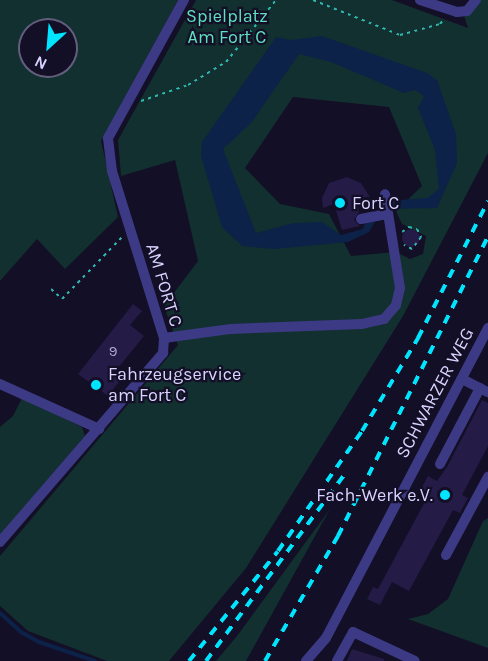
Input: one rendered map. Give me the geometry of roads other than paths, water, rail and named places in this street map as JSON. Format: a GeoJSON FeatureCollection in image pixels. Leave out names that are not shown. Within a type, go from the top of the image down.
{"type":"FeatureCollection","features":[{"type":"Feature","properties":{"kind":"street","name":"AM FORT C"},"geometry":{"type":"LineString","coordinates":[[0,542],[163,353],[164,338],[131,233],[108,147],[111,130],[126,100],[184,0]]}},
{"type":"Feature","properties":{"kind":"street"},"geometry":{"type":"LineString","coordinates":[[420,0],[449,11],[467,11],[476,0]]}},
{"type":"Feature","properties":{"kind":"street"},"geometry":{"type":"LineString","coordinates":[[164,338],[231,329],[362,324],[384,319],[396,305],[400,288],[386,212],[385,194]]}},
{"type":"Feature","properties":{"kind":"street"},"geometry":{"type":"LineString","coordinates":[[361,219],[386,212]]}},
{"type":"Feature","properties":{"kind":"street","name":"SCHWARZER WEG"},"geometry":{"type":"LineString","coordinates":[[310,660],[326,638],[488,328]]}},
{"type":"Feature","properties":{"kind":"street"},"geometry":{"type":"LineString","coordinates":[[440,464],[484,390],[462,379]]}},
{"type":"Feature","properties":{"kind":"street"},"geometry":{"type":"LineString","coordinates":[[0,384],[99,429]]}},
{"type":"Feature","properties":{"kind":"street"},"geometry":{"type":"LineString","coordinates":[[446,555],[488,477]]}},
{"type":"Feature","properties":{"kind":"street"},"geometry":{"type":"LineString","coordinates":[[337,661],[353,632],[415,661]]}},
{"type":"Feature","properties":{"kind":"water"},"geometry":{"type":"Polygon","coordinates":[[[322,36],[427,73],[437,80],[456,134],[457,163],[437,208],[388,209],[388,201],[427,198],[439,189],[435,150],[418,108],[424,96],[415,90],[404,93],[331,62],[299,54],[252,122],[223,149],[256,233],[294,223],[322,222],[341,235],[363,229],[366,220],[373,218],[375,222],[369,232],[348,242],[274,249],[242,246],[222,227],[201,156],[202,142],[276,37],[291,40],[322,36]]]}},
{"type":"Feature","properties":{"kind":"waterway"},"geometry":{"type":"LineString","coordinates":[[0,613],[21,632],[39,642],[95,661]]}},
{"type":"Feature","properties":{"kind":"railway"},"geometry":{"type":"LineString","coordinates":[[189,661],[278,551],[362,431],[418,338],[488,201]]}},
{"type":"Feature","properties":{"kind":"railway"},"geometry":{"type":"LineString","coordinates":[[265,661],[338,536],[488,236]]}},
{"type":"Feature","properties":{"kind":"railway"},"geometry":{"type":"LineString","coordinates":[[206,661],[344,475]]}},
{"type":"Feature","properties":{"kind":"place","name":"Fort C"},"geometry":{"type":"Point","coordinates":[340,203]}},
{"type":"Feature","properties":{"kind":"place","name":"Fahrzeugservice am Fort C"},"geometry":{"type":"Point","coordinates":[96,385]}},
{"type":"Feature","properties":{"kind":"place","name":"Fach-Werk e.V."},"geometry":{"type":"Point","coordinates":[445,495]}},
{"type":"Feature","properties":{"kind":"park label","name":"Spielplatz Am Fort C"},"geometry":{"type":"Point","coordinates":[227,27]}}]}
